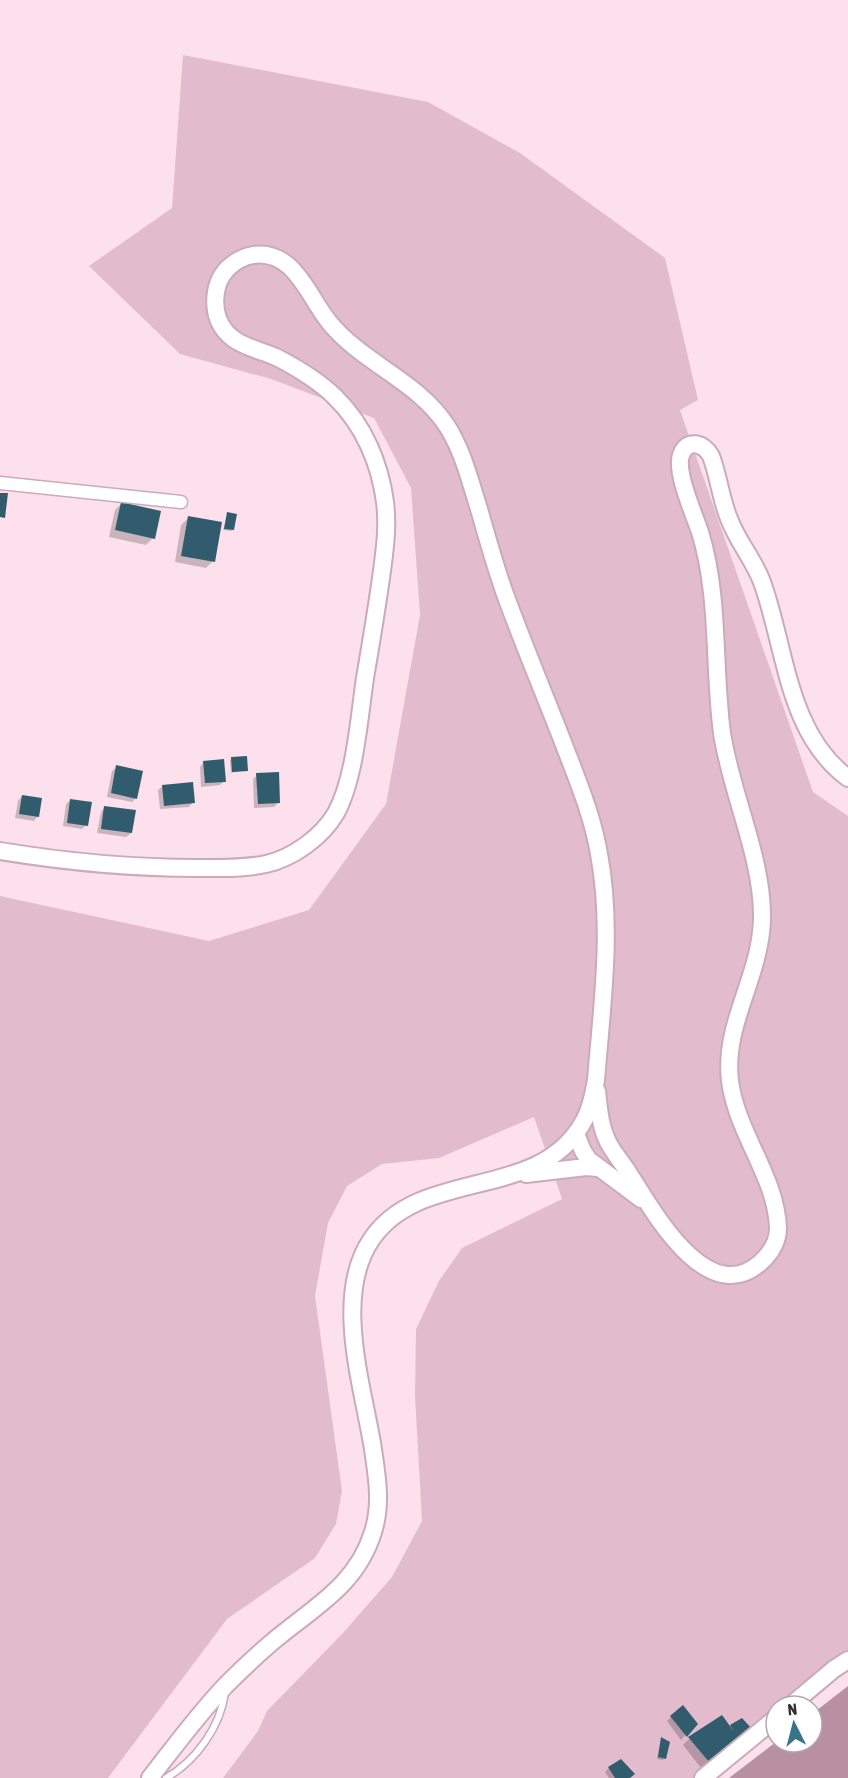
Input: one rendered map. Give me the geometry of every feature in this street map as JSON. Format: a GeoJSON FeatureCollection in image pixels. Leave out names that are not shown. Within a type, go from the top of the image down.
{"type":"FeatureCollection","features":[{"type":"Feature","properties":{"kind":"main road"},"geometry":{"type":"LineString","coordinates":[[0,851],[69,862],[154,868],[238,868],[268,864],[287,856],[313,840],[334,817],[345,790],[368,663],[387,531],[386,507],[380,474],[366,438],[339,400],[314,379],[276,357],[238,342],[225,331],[218,319],[216,294],[219,279],[230,265],[245,256],[262,254],[280,259],[294,270],[328,322],[341,335],[419,394],[435,410],[448,428],[468,471],[505,593],[577,779],[596,836],[602,868],[606,945],[596,1080],[588,1111],[576,1134],[556,1153],[530,1169],[434,1195],[418,1202],[388,1220],[369,1242],[357,1270],[352,1301],[358,1362],[377,1478],[377,1512],[374,1529],[361,1560],[342,1587],[271,1643],[226,1685],[150,1778]]}},
{"type":"Feature","properties":{"kind":"main road"},"geometry":{"type":"LineString","coordinates":[[596,1080],[605,1134],[647,1203],[681,1247],[694,1260],[708,1269],[723,1274],[739,1273],[756,1267],[774,1246],[778,1233],[773,1196],[737,1113],[730,1082],[730,1044],[758,959],[762,915],[758,876],[728,767],[722,733],[712,597],[706,551],[682,475],[680,460],[682,450],[690,445],[700,444],[707,448],[711,456],[730,522],[761,580],[785,667],[801,715],[815,745],[835,769],[848,778]]}},
{"type":"Feature","properties":{"kind":"main road"},"geometry":{"type":"LineString","coordinates":[[576,1134],[583,1151],[598,1168],[647,1203]]}},
{"type":"Feature","properties":{"kind":"main road"},"geometry":{"type":"LineString","coordinates":[[576,1134],[599,1145],[620,1160]]}},
{"type":"Feature","properties":{"kind":"main road"},"geometry":{"type":"LineString","coordinates":[[513,1175],[586,1167],[598,1168]]}},
{"type":"Feature","properties":{"kind":"main road"},"geometry":{"type":"LineString","coordinates":[[804,1694],[848,1660]]}},
{"type":"Feature","properties":{"kind":"main road"},"geometry":{"type":"LineString","coordinates":[[703,1778],[764,1728]]}},
{"type":"Feature","properties":{"kind":"street"},"geometry":{"type":"LineString","coordinates":[[0,483],[181,502]]}},
{"type":"Feature","properties":{"kind":"lane"},"geometry":{"type":"LineString","coordinates":[[166,1778],[177,1772],[190,1759],[217,1724],[226,1685]]}},
{"type":"Feature","properties":{"kind":"shaded area"},"geometry":{"type":"Polygon","coordinates":[[[183,55],[428,102],[520,153],[665,258],[698,400],[680,410],[813,792],[848,816],[848,1660],[805,1694],[764,1694],[764,1728],[703,1778],[223,1778],[258,1731],[267,1711],[343,1633],[392,1577],[422,1521],[415,1396],[416,1329],[439,1281],[462,1248],[562,1199],[534,1117],[439,1158],[382,1164],[347,1186],[328,1223],[315,1296],[342,1491],[336,1524],[315,1558],[227,1619],[108,1778],[0,1778],[0,896],[209,941],[309,910],[386,804],[420,615],[411,488],[374,418],[271,379],[180,354],[89,266],[172,208],[183,55]]]}},
{"type":"Feature","properties":{"kind":"shaded area"},"geometry":{"type":"Polygon","coordinates":[[[848,1686],[848,1778],[729,1778],[764,1751],[764,1754],[824,1754],[824,1705],[848,1686]]]}},
{"type":"Feature","properties":{"kind":"building"},"geometry":{"type":"Polygon","coordinates":[[[0,493],[8,493],[5,518],[0,517],[0,493]]]}},
{"type":"Feature","properties":{"kind":"building"},"geometry":{"type":"Polygon","coordinates":[[[121,502],[161,511],[155,539],[115,530],[121,502]]]}},
{"type":"Feature","properties":{"kind":"building"},"geometry":{"type":"Polygon","coordinates":[[[227,512],[237,514],[234,530],[224,529],[227,512]]]}},
{"type":"Feature","properties":{"kind":"building"},"geometry":{"type":"Polygon","coordinates":[[[188,516],[222,522],[215,562],[181,556],[188,516]]]}},
{"type":"Feature","properties":{"kind":"building"},"geometry":{"type":"Polygon","coordinates":[[[247,756],[248,771],[232,772],[231,757],[247,756]]]}},
{"type":"Feature","properties":{"kind":"building"},"geometry":{"type":"Polygon","coordinates":[[[224,759],[226,782],[205,783],[203,761],[224,759]]]}},
{"type":"Feature","properties":{"kind":"building"},"geometry":{"type":"Polygon","coordinates":[[[116,765],[143,771],[137,799],[111,793],[116,765]]]}},
{"type":"Feature","properties":{"kind":"building"},"geometry":{"type":"Polygon","coordinates":[[[279,772],[280,803],[258,804],[256,773],[279,772]]]}},
{"type":"Feature","properties":{"kind":"building"},"geometry":{"type":"Polygon","coordinates":[[[193,782],[195,803],[164,806],[162,785],[193,782]]]}},
{"type":"Feature","properties":{"kind":"building"},"geometry":{"type":"Polygon","coordinates":[[[22,795],[42,798],[39,817],[19,814],[22,795]]]}},
{"type":"Feature","properties":{"kind":"building"},"geometry":{"type":"Polygon","coordinates":[[[70,799],[92,802],[88,826],[67,823],[70,799]]]}},
{"type":"Feature","properties":{"kind":"building"},"geometry":{"type":"Polygon","coordinates":[[[104,806],[136,810],[132,833],[101,829],[104,806]]]}},
{"type":"Feature","properties":{"kind":"building"},"geometry":{"type":"Polygon","coordinates":[[[683,1705],[698,1724],[687,1737],[670,1716],[683,1705]]]}},
{"type":"Feature","properties":{"kind":"building"},"geometry":{"type":"Polygon","coordinates":[[[722,1715],[735,1733],[730,1725],[742,1718],[752,1729],[710,1763],[688,1737],[722,1715]]]}},
{"type":"Feature","properties":{"kind":"building"},"geometry":{"type":"Polygon","coordinates":[[[661,1737],[670,1742],[666,1759],[658,1757],[661,1737]]]}},
{"type":"Feature","properties":{"kind":"building"},"geometry":{"type":"Polygon","coordinates":[[[621,1759],[635,1774],[630,1778],[615,1778],[608,1767],[621,1759]]]}}]}
